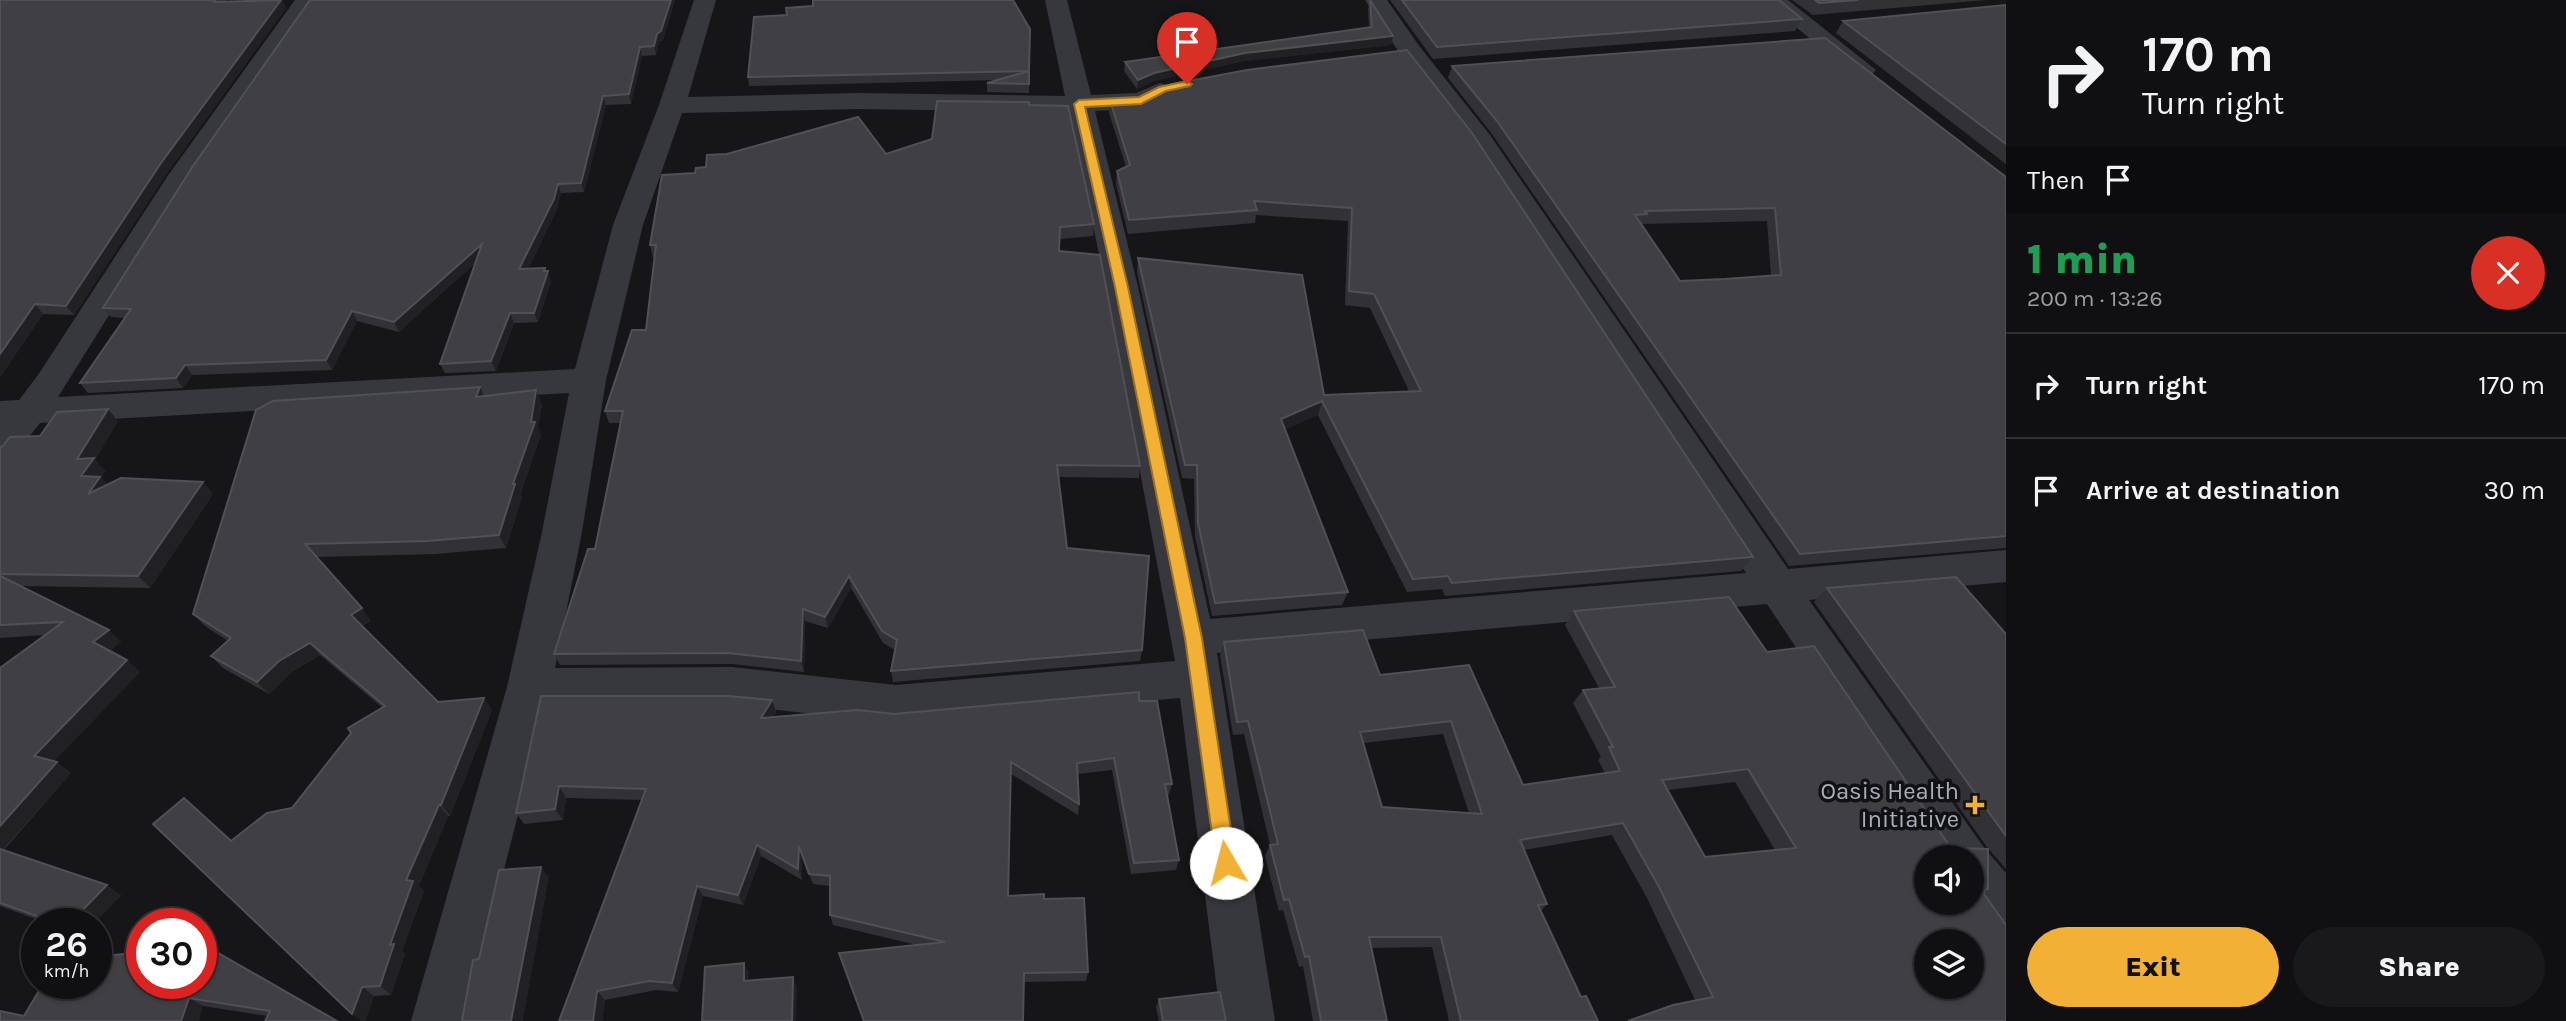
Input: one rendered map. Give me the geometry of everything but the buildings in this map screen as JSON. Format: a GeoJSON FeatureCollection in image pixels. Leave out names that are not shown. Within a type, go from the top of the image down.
{"type":"FeatureCollection","features":[{"type":"Feature","properties":{"kind":"street"},"geometry":{"type":"LineString","coordinates":[[0,447],[17,411],[183,174],[264,66],[306,0]]}},
{"type":"Feature","properties":{"kind":"street"},"geometry":{"type":"LineString","coordinates":[[438,1021],[529,687],[562,532],[589,380],[628,225],[672,105],[705,0]]}},
{"type":"Feature","properties":{"kind":"street"},"geometry":{"type":"LineString","coordinates":[[1056,0],[1122,287],[1196,658],[1248,1021]]}},
{"type":"Feature","properties":{"kind":"street"},"geometry":{"type":"LineString","coordinates":[[1376,0],[1417,61],[1480,141],[1777,586],[1956,845]]}},
{"type":"Feature","properties":{"kind":"street"},"geometry":{"type":"LineString","coordinates":[[1774,0],[1808,35],[1888,89]]}},
{"type":"Feature","properties":{"kind":"street"},"geometry":{"type":"LineString","coordinates":[[1808,35],[1847,23]]}},
{"type":"Feature","properties":{"kind":"street"},"geometry":{"type":"LineString","coordinates":[[672,105],[857,101],[1079,104],[1141,100],[1163,89],[1187,84]]}},
{"type":"Feature","properties":{"kind":"street"},"geometry":{"type":"LineString","coordinates":[[17,411],[589,380]]}},
{"type":"Feature","properties":{"kind":"street"},"geometry":{"type":"LineString","coordinates":[[529,687],[732,686],[896,704],[1196,658],[1777,586],[2006,566]]}},
{"type":"Feature","properties":{"kind":"street"},"geometry":{"type":"LineString","coordinates":[[1984,884],[2006,916]]}},
{"type":"Feature","properties":{"kind":"place","name":"Oasis Health Initiative"},"geometry":{"type":"Point","coordinates":[1975,805]}},
{"type":"Feature","properties":{"kind":"route"},"geometry":{"type":"LineString","coordinates":[[1187,84],[1163,89],[1141,100],[1079,104],[1122,287],[1193,638],[1226,863]]}}]}
